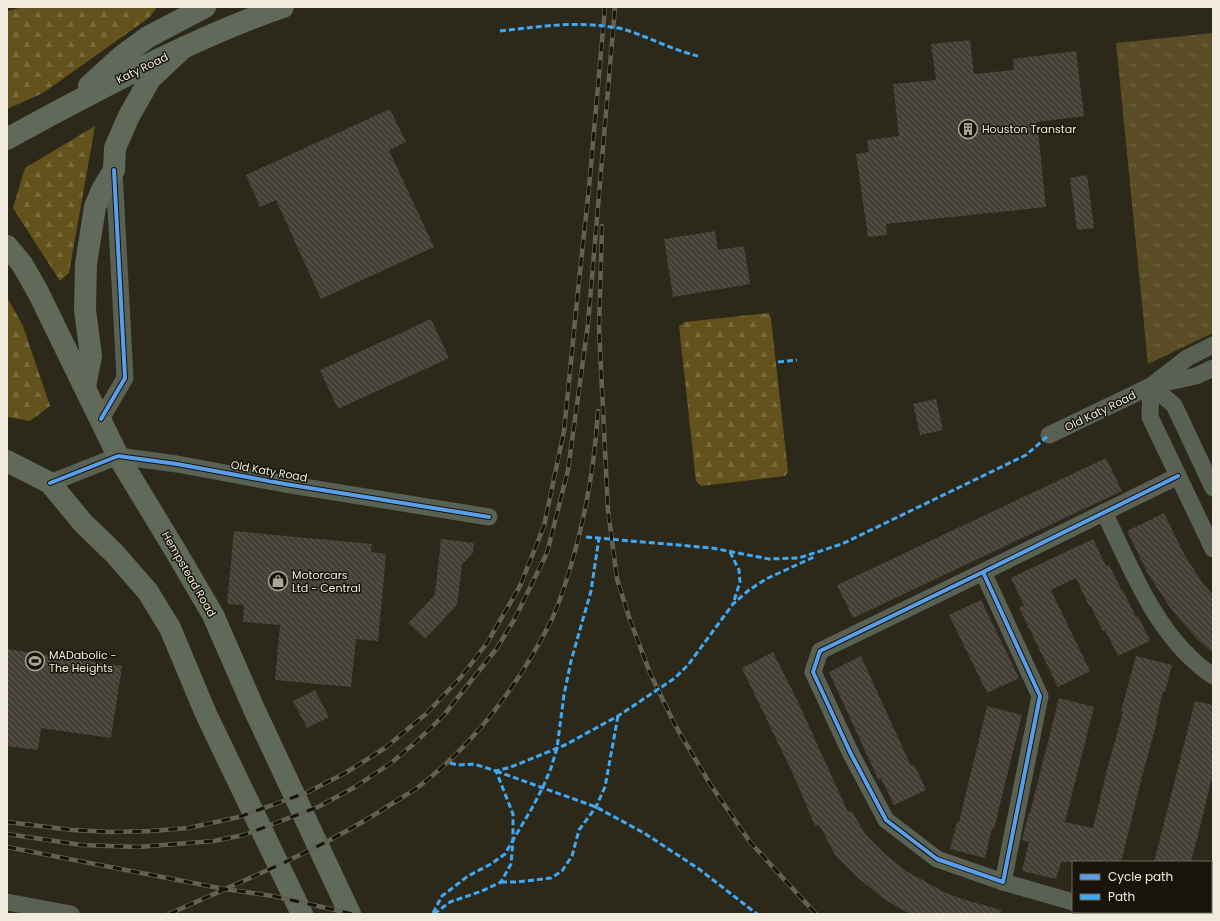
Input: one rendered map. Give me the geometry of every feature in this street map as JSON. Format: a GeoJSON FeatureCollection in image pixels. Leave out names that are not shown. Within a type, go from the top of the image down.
{"type":"FeatureCollection","features":[{"type":"Feature","properties":{"kind":"main road"},"geometry":{"type":"LineString","coordinates":[[70,103],[122,56],[148,38],[205,7]]}},
{"type":"Feature","properties":{"kind":"main road","name":"Katy Road"},"geometry":{"type":"LineString","coordinates":[[7,139],[70,103],[184,47],[253,17],[282,7]]}},
{"type":"Feature","properties":{"kind":"main road"},"geometry":{"type":"LineString","coordinates":[[85,387],[90,356],[85,310],[86,264],[95,207],[102,190],[114,170],[115,148],[132,110],[150,79],[184,47]]}},
{"type":"Feature","properties":{"kind":"main road","name":"Hempstead Road"},"geometry":{"type":"LineString","coordinates":[[7,246],[22,264],[38,292],[118,456],[176,550],[213,615],[254,709],[350,914]]}},
{"type":"Feature","properties":{"kind":"main road"},"geometry":{"type":"LineString","coordinates":[[7,461],[50,482],[83,522],[115,554],[148,592],[170,628],[206,714],[302,914]]}},
{"type":"Feature","properties":{"kind":"street"},"geometry":{"type":"LineString","coordinates":[[101,419],[125,378],[114,170]]}},
{"type":"Feature","properties":{"kind":"street","name":"Old Katy Road"},"geometry":{"type":"LineString","coordinates":[[1049,435],[1151,386],[1187,358],[1213,345]]}},
{"type":"Feature","properties":{"kind":"street","name":"Old Katy Road"},"geometry":{"type":"LineString","coordinates":[[1151,386],[1196,376],[1213,368]]}},
{"type":"Feature","properties":{"kind":"street"},"geometry":{"type":"LineString","coordinates":[[1151,386],[1150,417],[1213,549]]}},
{"type":"Feature","properties":{"kind":"street"},"geometry":{"type":"LineString","coordinates":[[1151,386],[1174,405],[1212,486],[1187,494]]}},
{"type":"Feature","properties":{"kind":"street","name":"Old Katy Road"},"geometry":{"type":"LineString","coordinates":[[50,482],[118,456],[177,464],[285,484],[489,517]]}},
{"type":"Feature","properties":{"kind":"street"},"geometry":{"type":"LineString","coordinates":[[1072,902],[1003,882],[937,859],[886,820],[850,752],[813,672],[820,652],[1178,476]]}},
{"type":"Feature","properties":{"kind":"street"},"geometry":{"type":"LineString","coordinates":[[1104,512],[1148,600],[1168,632],[1186,652],[1213,676]]}},
{"type":"Feature","properties":{"kind":"street"},"geometry":{"type":"LineString","coordinates":[[983,572],[1040,696],[1003,882]]}},
{"type":"Feature","properties":{"kind":"street"},"geometry":{"type":"LineString","coordinates":[[7,902],[71,914]]}},
{"type":"Feature","properties":{"kind":"green space"},"geometry":{"type":"Polygon","coordinates":[[[24,7],[157,7],[150,17],[43,93],[7,109],[7,11],[24,7]]]}},
{"type":"Feature","properties":{"kind":"green space"},"geometry":{"type":"Polygon","coordinates":[[[1213,33],[1213,333],[1148,364],[1116,43],[1213,33]]]}},
{"type":"Feature","properties":{"kind":"green space"},"geometry":{"type":"Polygon","coordinates":[[[95,126],[69,273],[60,281],[13,208],[25,168],[95,126]]]}},
{"type":"Feature","properties":{"kind":"green space"},"geometry":{"type":"Polygon","coordinates":[[[7,297],[23,326],[50,406],[30,421],[7,417],[7,297]]]}},
{"type":"Feature","properties":{"kind":"green space"},"geometry":{"type":"Polygon","coordinates":[[[769,313],[771,319],[788,472],[785,476],[701,486],[696,481],[679,326],[685,322],[769,313]]]}},
{"type":"Feature","properties":{"kind":"building","name":"Houston Transtar"},"geometry":{"type":"Polygon","coordinates":[[[970,40],[974,74],[1014,70],[1013,59],[1076,51],[1084,116],[1037,122],[1046,207],[886,224],[887,235],[868,237],[856,154],[869,152],[867,140],[899,136],[893,84],[936,80],[931,44],[970,40]]]}},
{"type":"Feature","properties":{"kind":"building"},"geometry":{"type":"Polygon","coordinates":[[[390,109],[406,142],[389,150],[434,247],[321,299],[276,200],[260,207],[246,175],[390,109]]]}},
{"type":"Feature","properties":{"kind":"building"},"geometry":{"type":"Polygon","coordinates":[[[1087,175],[1094,228],[1077,230],[1070,178],[1087,175]]]}},
{"type":"Feature","properties":{"kind":"building"},"geometry":{"type":"Polygon","coordinates":[[[715,231],[718,250],[744,246],[750,284],[673,297],[664,239],[715,231]]]}},
{"type":"Feature","properties":{"kind":"building"},"geometry":{"type":"Polygon","coordinates":[[[431,319],[449,358],[338,409],[320,370],[431,319]]]}},
{"type":"Feature","properties":{"kind":"building"},"geometry":{"type":"Polygon","coordinates":[[[936,399],[943,430],[920,435],[913,404],[936,399]]]}},
{"type":"Feature","properties":{"kind":"building"},"geometry":{"type":"Polygon","coordinates":[[[1106,458],[1122,491],[853,618],[837,585],[1106,458]]]}},
{"type":"Feature","properties":{"kind":"building"},"geometry":{"type":"Polygon","coordinates":[[[1164,513],[1184,554],[1203,584],[1213,595],[1213,653],[1197,639],[1171,609],[1148,574],[1127,531],[1164,513]]]}},
{"type":"Feature","properties":{"kind":"building"},"geometry":{"type":"Polygon","coordinates":[[[234,531],[372,544],[371,552],[386,554],[378,641],[356,639],[351,687],[275,680],[280,625],[243,622],[244,605],[227,604],[234,531]]]}},
{"type":"Feature","properties":{"kind":"building"},"geometry":{"type":"Polygon","coordinates":[[[441,539],[474,543],[473,553],[462,564],[457,605],[425,639],[408,623],[435,595],[441,539]]]}},
{"type":"Feature","properties":{"kind":"building"},"geometry":{"type":"Polygon","coordinates":[[[1093,539],[1106,566],[1109,565],[1136,617],[1138,616],[1150,641],[1118,656],[1105,630],[1103,631],[1090,605],[1089,606],[1076,578],[1051,590],[1090,671],[1058,687],[1019,608],[1024,605],[1011,578],[1093,539]]]}},
{"type":"Feature","properties":{"kind":"building"},"geometry":{"type":"Polygon","coordinates":[[[981,600],[1019,678],[987,693],[949,615],[981,600]]]}},
{"type":"Feature","properties":{"kind":"building"},"geometry":{"type":"Polygon","coordinates":[[[7,649],[122,666],[111,738],[41,728],[38,750],[7,746],[7,649]]]}},
{"type":"Feature","properties":{"kind":"building"},"geometry":{"type":"Polygon","coordinates":[[[773,652],[799,704],[848,812],[852,811],[865,834],[888,857],[906,871],[944,892],[959,898],[1001,910],[1000,914],[910,914],[884,899],[860,880],[836,856],[819,825],[815,826],[793,774],[742,668],[773,652]]]}},
{"type":"Feature","properties":{"kind":"building"},"geometry":{"type":"Polygon","coordinates":[[[861,656],[911,766],[914,764],[926,790],[894,805],[881,778],[878,779],[829,672],[861,656]]]}},
{"type":"Feature","properties":{"kind":"building"},"geometry":{"type":"Polygon","coordinates":[[[1136,656],[1172,665],[1165,692],[1163,691],[1157,722],[1121,861],[1061,862],[1056,879],[1022,871],[1029,842],[1022,840],[1059,698],[1094,707],[1065,822],[1093,828],[1123,712],[1121,711],[1136,656]]]}},
{"type":"Feature","properties":{"kind":"building"},"geometry":{"type":"Polygon","coordinates":[[[315,690],[329,717],[307,728],[293,701],[315,690]]]}},
{"type":"Feature","properties":{"kind":"building"},"geometry":{"type":"Polygon","coordinates":[[[1195,701],[1213,705],[1213,773],[1191,861],[1154,861],[1195,701]]]}},
{"type":"Feature","properties":{"kind":"building"},"geometry":{"type":"Polygon","coordinates":[[[987,706],[1022,715],[994,829],[992,828],[985,858],[950,849],[957,822],[959,823],[987,706]]]}},
{"type":"Feature","properties":{"kind":"railway"},"geometry":{"type":"LineString","coordinates":[[7,822],[72,830],[110,832],[188,828],[239,817],[308,792],[347,772],[385,748],[426,714],[461,677],[487,643],[520,586],[544,526],[564,431],[589,188],[605,7]]}},
{"type":"Feature","properties":{"kind":"railway"},"geometry":{"type":"LineString","coordinates":[[7,834],[82,845],[138,847],[214,841],[244,835],[318,807],[355,787],[391,763],[416,742],[444,715],[497,648],[514,620],[547,553],[568,470],[588,324],[615,7]]}},
{"type":"Feature","properties":{"kind":"railway"},"geometry":{"type":"LineString","coordinates":[[602,226],[599,328],[608,510],[617,579],[630,620],[650,673],[675,725],[710,784],[750,842],[816,914]]}},
{"type":"Feature","properties":{"kind":"railway"},"geometry":{"type":"LineString","coordinates":[[169,914],[282,864],[364,821],[417,788],[438,771],[476,733],[494,711],[525,666],[552,619],[558,604],[574,555],[587,502],[593,466],[598,411]]}},
{"type":"Feature","properties":{"kind":"railway"},"geometry":{"type":"LineString","coordinates":[[7,847],[224,889],[273,896],[353,914]]}},
{"type":"Feature","properties":{"kind":"marked path"},"geometry":{"type":"LineString","coordinates":[[500,31],[541,26],[597,25],[624,29],[680,51],[698,56]]}},
{"type":"Feature","properties":{"kind":"marked path"},"geometry":{"type":"LineString","coordinates":[[778,362],[797,360]]}},
{"type":"Feature","properties":{"kind":"marked path"},"geometry":{"type":"LineString","coordinates":[[586,537],[712,548],[769,559],[799,558],[842,544],[1026,455],[1049,435]]}},
{"type":"Feature","properties":{"kind":"marked path"},"geometry":{"type":"LineString","coordinates":[[434,914],[450,902],[482,891],[501,882],[511,864],[513,840],[543,787],[557,748],[564,695],[571,661],[591,591],[599,538]]}},
{"type":"Feature","properties":{"kind":"marked path"},"geometry":{"type":"LineString","coordinates":[[730,552],[739,570],[740,582],[733,604]]}},
{"type":"Feature","properties":{"kind":"marked path"},"geometry":{"type":"LineString","coordinates":[[450,763],[458,765],[474,764],[496,771],[511,767],[565,745],[618,716],[675,678],[688,665],[733,604],[749,590],[766,579],[814,557]]}},
{"type":"Feature","properties":{"kind":"marked path"},"geometry":{"type":"LineString","coordinates":[[501,882],[551,878],[562,871],[572,856],[579,830],[596,807],[605,787],[618,716]]}},
{"type":"Feature","properties":{"kind":"marked path"},"geometry":{"type":"LineString","coordinates":[[496,771],[596,807],[644,833],[699,869],[757,914]]}},
{"type":"Feature","properties":{"kind":"marked path"},"geometry":{"type":"LineString","coordinates":[[433,913],[442,896],[468,876],[491,864],[505,854],[513,840],[513,814],[496,771]]}},
{"type":"Feature","properties":{"kind":"cycle path"},"geometry":{"type":"LineString","coordinates":[[101,419],[125,378],[114,170]]}},
{"type":"Feature","properties":{"kind":"cycle path"},"geometry":{"type":"LineString","coordinates":[[50,483],[118,456],[177,464],[285,484],[489,517]]}},
{"type":"Feature","properties":{"kind":"cycle path"},"geometry":{"type":"LineString","coordinates":[[983,572],[1040,696],[1003,882],[937,859],[886,820],[850,752],[813,672],[820,651],[1178,476]]}},
{"type":"Feature","properties":{"kind":"place","name":"Houston Transtar"},"geometry":{"type":"Point","coordinates":[968,129]}},
{"type":"Feature","properties":{"kind":"place","name":"Motorcars Ltd - Central"},"geometry":{"type":"Point","coordinates":[278,581]}},
{"type":"Feature","properties":{"kind":"place","name":"MADabolic - The Heights"},"geometry":{"type":"Point","coordinates":[35,661]}}]}
